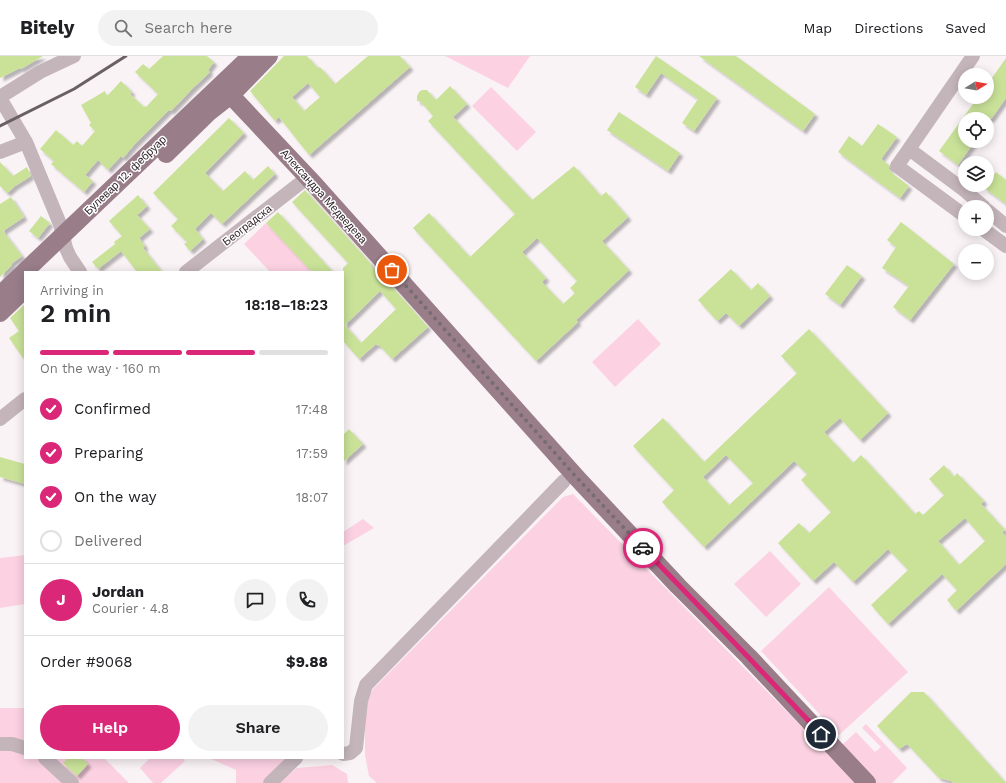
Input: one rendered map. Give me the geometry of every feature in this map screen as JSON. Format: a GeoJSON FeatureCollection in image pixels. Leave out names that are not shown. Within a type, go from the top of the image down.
{"type":"FeatureCollection","features":[{"type":"Feature","properties":{"kind":"main road","name":"Булевар 12. фебруар"},"geometry":{"type":"LineString","coordinates":[[29,271],[64,242],[208,113],[251,56]]}},
{"type":"Feature","properties":{"kind":"main road","name":"Булевар 12. фебруар"},"geometry":{"type":"LineString","coordinates":[[226,90],[269,56]]}},
{"type":"Feature","properties":{"kind":"main road","name":"Александра Медведева"},"geometry":{"type":"LineString","coordinates":[[226,90],[308,177],[578,479],[867,783]]}},
{"type":"Feature","properties":{"kind":"main road","name":"Булевар 12. фебруар"},"geometry":{"type":"LineString","coordinates":[[44,271],[64,242]]}},
{"type":"Feature","properties":{"kind":"main road","name":"Булевар 12. фебруар"},"geometry":{"type":"LineString","coordinates":[[0,295],[24,275]]}},
{"type":"Feature","properties":{"kind":"main road"},"geometry":{"type":"LineString","coordinates":[[0,313],[24,290]]}},
{"type":"Feature","properties":{"kind":"street"},"geometry":{"type":"LineString","coordinates":[[40,72],[51,56]]}},
{"type":"Feature","properties":{"kind":"street"},"geometry":{"type":"LineString","coordinates":[[74,56],[40,72],[0,98],[26,142],[60,224],[64,242],[70,257],[79,271]]}},
{"type":"Feature","properties":{"kind":"street"},"geometry":{"type":"LineString","coordinates":[[958,211],[897,166],[973,56]]}},
{"type":"Feature","properties":{"kind":"street"},"geometry":{"type":"LineString","coordinates":[[0,152],[26,142]]}},
{"type":"Feature","properties":{"kind":"street"},"geometry":{"type":"LineString","coordinates":[[909,150],[975,200]]}},
{"type":"Feature","properties":{"kind":"street"},"geometry":{"type":"LineString","coordinates":[[927,188],[939,172]]}},
{"type":"Feature","properties":{"kind":"street","name":"Београдска"},"geometry":{"type":"LineString","coordinates":[[187,271],[308,177]]}},
{"type":"Feature","properties":{"kind":"street"},"geometry":{"type":"LineString","coordinates":[[994,216],[1006,226]]}},
{"type":"Feature","properties":{"kind":"street"},"geometry":{"type":"LineString","coordinates":[[992,236],[1006,246]]}},
{"type":"Feature","properties":{"kind":"street"},"geometry":{"type":"LineString","coordinates":[[0,419],[24,400]]}},
{"type":"Feature","properties":{"kind":"street"},"geometry":{"type":"LineString","coordinates":[[344,754],[350,753],[356,748],[360,702],[366,685],[564,481]]}},
{"type":"Feature","properties":{"kind":"street"},"geometry":{"type":"LineString","coordinates":[[0,744],[12,744],[24,748]]}},
{"type":"Feature","properties":{"kind":"street"},"geometry":{"type":"LineString","coordinates":[[46,759],[72,783]]}},
{"type":"Feature","properties":{"kind":"street"},"geometry":{"type":"LineString","coordinates":[[270,783],[295,759]]}},
{"type":"Feature","properties":{"kind":"shaded area"},"geometry":{"type":"Polygon","coordinates":[[[445,56],[530,56],[508,88],[445,56]]]}},
{"type":"Feature","properties":{"kind":"shaded area"},"geometry":{"type":"Polygon","coordinates":[[[491,87],[536,132],[517,151],[472,106],[491,87]]]}},
{"type":"Feature","properties":{"kind":"shaded area"},"geometry":{"type":"Polygon","coordinates":[[[266,223],[311,271],[269,271],[244,244],[266,223]]]}},
{"type":"Feature","properties":{"kind":"shaded area"},"geometry":{"type":"Polygon","coordinates":[[[638,319],[661,344],[615,387],[592,362],[638,319]]]}},
{"type":"Feature","properties":{"kind":"shaded area"},"geometry":{"type":"Polygon","coordinates":[[[573,494],[857,783],[377,783],[369,776],[365,755],[365,701],[373,689],[563,497],[573,494]]]}},
{"type":"Feature","properties":{"kind":"shaded area"},"geometry":{"type":"Polygon","coordinates":[[[363,519],[374,528],[344,545],[344,531],[363,519]]]}},
{"type":"Feature","properties":{"kind":"shaded area"},"geometry":{"type":"Polygon","coordinates":[[[770,551],[801,584],[766,617],[734,584],[770,551]]]}},
{"type":"Feature","properties":{"kind":"shaded area"},"geometry":{"type":"Polygon","coordinates":[[[24,555],[24,604],[0,608],[0,558],[24,555]]]}},
{"type":"Feature","properties":{"kind":"shaded area"},"geometry":{"type":"Polygon","coordinates":[[[829,587],[908,672],[839,735],[761,651],[829,587]]]}},
{"type":"Feature","properties":{"kind":"shaded area"},"geometry":{"type":"Polygon","coordinates":[[[0,708],[24,708],[24,759],[105,759],[129,783],[0,783],[0,708]]]}},
{"type":"Feature","properties":{"kind":"shaded area"},"geometry":{"type":"Polygon","coordinates":[[[866,724],[907,768],[892,783],[876,783],[842,745],[856,732],[875,752],[881,747],[862,728],[866,724]]]}},
{"type":"Feature","properties":{"kind":"shaded area"},"geometry":{"type":"Polygon","coordinates":[[[149,759],[183,759],[185,761],[161,783],[153,783],[140,768],[149,759]]]}},
{"type":"Feature","properties":{"kind":"shaded area"},"geometry":{"type":"Polygon","coordinates":[[[211,759],[287,759],[262,783],[236,783],[236,770],[211,759]]]}},
{"type":"Feature","properties":{"kind":"shaded area"},"geometry":{"type":"Polygon","coordinates":[[[332,765],[347,774],[348,783],[278,783],[297,768],[332,765]]]}},
{"type":"Feature","properties":{"kind":"building"},"geometry":{"type":"Polygon","coordinates":[[[0,56],[43,56],[21,69],[20,68],[0,78],[0,56]]]}},
{"type":"Feature","properties":{"kind":"building"},"geometry":{"type":"Polygon","coordinates":[[[163,56],[207,56],[214,62],[208,70],[210,72],[171,111],[169,110],[123,158],[121,156],[108,170],[98,160],[85,175],[93,181],[84,192],[51,164],[54,161],[40,149],[56,130],[73,145],[77,141],[82,146],[95,131],[89,125],[91,123],[81,105],[105,91],[107,96],[121,81],[132,92],[130,94],[144,107],[146,107],[158,94],[135,72],[143,64],[149,69],[163,56]]]}},
{"type":"Feature","properties":{"kind":"building"},"geometry":{"type":"Polygon","coordinates":[[[284,56],[307,56],[318,68],[320,67],[335,84],[368,56],[400,56],[410,67],[309,155],[279,117],[275,121],[250,91],[284,56]],[[308,83],[292,97],[304,111],[320,97],[308,83]]]}},
{"type":"Feature","properties":{"kind":"building"},"geometry":{"type":"Polygon","coordinates":[[[656,56],[717,98],[694,131],[682,123],[698,99],[661,73],[646,95],[635,87],[656,56]]]}},
{"type":"Feature","properties":{"kind":"building"},"geometry":{"type":"Polygon","coordinates":[[[699,56],[736,56],[815,114],[803,131],[699,56]]]}},
{"type":"Feature","properties":{"kind":"building"},"geometry":{"type":"Polygon","coordinates":[[[1006,58],[1006,98],[994,115],[994,112],[967,112],[973,104],[994,104],[994,75],[1006,58]]]}},
{"type":"Feature","properties":{"kind":"building"},"geometry":{"type":"Polygon","coordinates":[[[450,86],[467,104],[453,117],[532,200],[574,166],[601,196],[606,192],[628,217],[602,241],[629,270],[576,320],[578,322],[536,361],[413,228],[429,213],[470,257],[515,214],[428,121],[433,116],[421,102],[417,101],[417,96],[422,90],[427,90],[436,100],[450,86]],[[537,238],[522,252],[546,278],[542,282],[563,304],[575,293],[570,288],[577,281],[537,238]]]}},
{"type":"Feature","properties":{"kind":"building"},"geometry":{"type":"Polygon","coordinates":[[[619,112],[680,153],[668,171],[607,130],[619,112]]]}},
{"type":"Feature","properties":{"kind":"building"},"geometry":{"type":"Polygon","coordinates":[[[229,118],[244,133],[205,173],[223,191],[245,171],[253,180],[268,166],[275,174],[222,224],[211,213],[195,229],[203,239],[190,251],[184,244],[187,242],[171,226],[178,219],[153,193],[229,118]]]}},
{"type":"Feature","properties":{"kind":"building"},"geometry":{"type":"Polygon","coordinates":[[[878,124],[897,137],[881,159],[889,165],[889,169],[892,173],[909,186],[900,198],[838,152],[849,136],[862,146],[878,124]]]}},
{"type":"Feature","properties":{"kind":"building"},"geometry":{"type":"Polygon","coordinates":[[[958,125],[958,148],[970,148],[964,156],[958,156],[958,165],[939,151],[958,125]]]}},
{"type":"Feature","properties":{"kind":"building"},"geometry":{"type":"Polygon","coordinates":[[[0,162],[13,176],[27,167],[31,176],[7,193],[0,186],[0,162]]]}},
{"type":"Feature","properties":{"kind":"building"},"geometry":{"type":"Polygon","coordinates":[[[996,172],[1006,180],[1006,204],[990,192],[994,192],[994,175],[996,172]]]}},
{"type":"Feature","properties":{"kind":"building"},"geometry":{"type":"Polygon","coordinates":[[[305,190],[371,264],[370,265],[428,327],[392,359],[379,345],[378,346],[376,344],[359,359],[344,342],[343,268],[348,263],[292,202],[305,190]],[[380,291],[345,325],[361,343],[396,309],[380,291]]]}},
{"type":"Feature","properties":{"kind":"building"},"geometry":{"type":"Polygon","coordinates":[[[138,195],[147,206],[137,215],[150,229],[139,238],[145,246],[143,248],[161,271],[136,271],[121,251],[98,269],[92,262],[115,244],[114,242],[122,236],[109,221],[138,195]]]}},
{"type":"Feature","properties":{"kind":"building"},"geometry":{"type":"Polygon","coordinates":[[[11,197],[24,217],[3,231],[22,256],[11,264],[12,265],[0,277],[0,204],[11,197]]]}},
{"type":"Feature","properties":{"kind":"building"},"geometry":{"type":"Polygon","coordinates":[[[278,212],[332,271],[311,271],[266,223],[278,212]]]}},
{"type":"Feature","properties":{"kind":"building"},"geometry":{"type":"Polygon","coordinates":[[[41,216],[50,223],[38,238],[29,231],[41,216]]]}},
{"type":"Feature","properties":{"kind":"building"},"geometry":{"type":"Polygon","coordinates":[[[901,222],[954,264],[910,320],[893,307],[909,286],[882,268],[896,247],[887,240],[901,222]]]}},
{"type":"Feature","properties":{"kind":"building"},"geometry":{"type":"Polygon","coordinates":[[[847,265],[862,276],[840,305],[825,294],[847,265]]]}},
{"type":"Feature","properties":{"kind":"building"},"geometry":{"type":"Polygon","coordinates":[[[731,269],[751,290],[758,283],[770,296],[739,326],[726,313],[717,321],[698,300],[731,269]]]}},
{"type":"Feature","properties":{"kind":"building"},"geometry":{"type":"Polygon","coordinates":[[[24,305],[24,360],[9,338],[19,331],[10,318],[24,305]]]}},
{"type":"Feature","properties":{"kind":"building"},"geometry":{"type":"Polygon","coordinates":[[[809,329],[888,413],[860,440],[840,418],[824,432],[853,463],[861,455],[915,514],[919,511],[923,515],[944,495],[929,479],[944,465],[954,477],[957,473],[984,501],[981,504],[1005,530],[1002,532],[1006,537],[1006,564],[956,611],[947,600],[957,590],[942,574],[888,624],[871,605],[908,570],[888,549],[853,582],[834,562],[813,581],[778,543],[799,523],[809,533],[831,512],[801,480],[807,474],[794,461],[704,547],[662,502],[674,490],[633,446],[663,418],[704,462],[797,373],[781,356],[809,329]],[[726,455],[703,477],[729,505],[753,483],[726,455]],[[965,518],[938,541],[959,565],[985,541],[965,518]]]}},
{"type":"Feature","properties":{"kind":"building"},"geometry":{"type":"Polygon","coordinates":[[[349,429],[363,444],[344,461],[344,434],[349,429]]]}},
{"type":"Feature","properties":{"kind":"building"},"geometry":{"type":"Polygon","coordinates":[[[0,457],[24,464],[24,484],[0,477],[0,457]]]}},
{"type":"Feature","properties":{"kind":"building"},"geometry":{"type":"Polygon","coordinates":[[[911,692],[924,692],[1006,783],[953,783],[951,781],[939,778],[907,744],[899,749],[877,726],[911,692]]]}},
{"type":"Feature","properties":{"kind":"building"},"geometry":{"type":"Polygon","coordinates":[[[67,759],[83,759],[88,764],[77,776],[63,763],[67,759]]]}},
{"type":"Feature","properties":{"kind":"railway"},"geometry":{"type":"LineString","coordinates":[[0,126],[74,89],[126,56]]}},
{"type":"Feature","properties":{"kind":"way so far"},"geometry":{"type":"LineString","coordinates":[[392,270],[578,479],[643,548]]}},
{"type":"Feature","properties":{"kind":"route"},"geometry":{"type":"LineString","coordinates":[[643,548],[821,734]]}}]}
